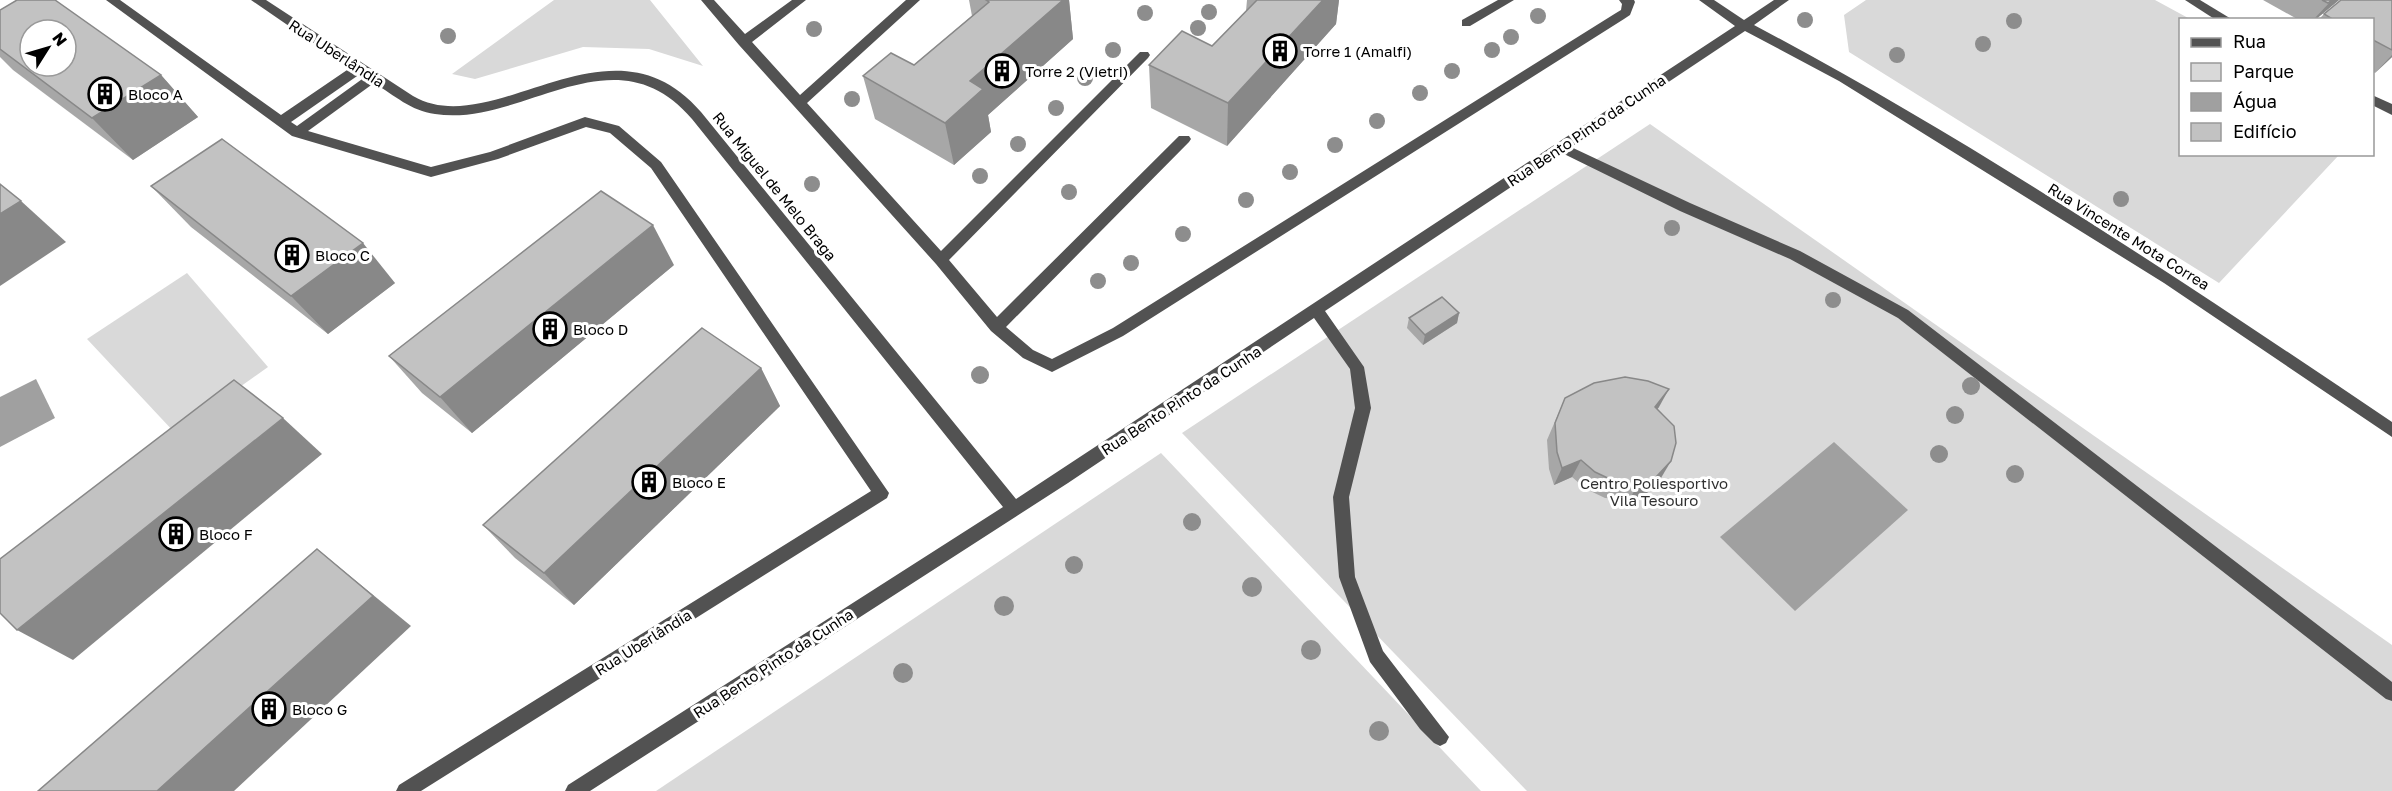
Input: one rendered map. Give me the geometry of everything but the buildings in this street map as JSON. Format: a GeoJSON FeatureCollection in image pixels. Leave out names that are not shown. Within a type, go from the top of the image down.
{"type":"FeatureCollection","features":[{"type":"Feature","properties":{"kind":"street"},"geometry":{"type":"LineString","coordinates":[[112,0],[297,133],[374,77]]}},
{"type":"Feature","properties":{"kind":"street","name":"Rua Uberlândia"},"geometry":{"type":"LineString","coordinates":[[257,0],[418,105]]}},
{"type":"Feature","properties":{"kind":"street"},"geometry":{"type":"LineString","coordinates":[[707,0],[941,260],[996,327],[1028,354],[1052,366],[1118,332],[1620,16],[1626,12],[1629,2],[1625,0]]}},
{"type":"Feature","properties":{"kind":"street"},"geometry":{"type":"LineString","coordinates":[[743,42],[800,0]]}},
{"type":"Feature","properties":{"kind":"street"},"geometry":{"type":"LineString","coordinates":[[799,103],[914,0]]}},
{"type":"Feature","properties":{"kind":"street"},"geometry":{"type":"LineString","coordinates":[[1466,23],[1508,0]]}},
{"type":"Feature","properties":{"kind":"street","name":"Rua Vincente Mota Correa"},"geometry":{"type":"LineString","coordinates":[[1705,0],[1743,25],[1843,78],[2169,279],[2392,430]]}},
{"type":"Feature","properties":{"kind":"street","name":"Rua Bento Pinto da Cunha"},"geometry":{"type":"LineString","coordinates":[[574,791],[1317,311],[1783,0]]}},
{"type":"Feature","properties":{"kind":"street"},"geometry":{"type":"LineString","coordinates":[[2191,0],[2223,18]]}},
{"type":"Feature","properties":{"kind":"street"},"geometry":{"type":"LineString","coordinates":[[941,260],[1144,55]]}},
{"type":"Feature","properties":{"kind":"street"},"geometry":{"type":"LineString","coordinates":[[281,122],[359,68]]}},
{"type":"Feature","properties":{"kind":"street","name":"Rua Miguel de Melo Braga"},"geometry":{"type":"LineString","coordinates":[[418,105],[438,110],[472,109],[566,81],[600,75],[634,78],[666,89],[687,104],[1013,508]]}},
{"type":"Feature","properties":{"kind":"street"},"geometry":{"type":"LineString","coordinates":[[2374,100],[2392,110]]}},
{"type":"Feature","properties":{"kind":"street","name":"Rua Uberlândia"},"geometry":{"type":"LineString","coordinates":[[297,133],[431,172],[502,153],[585,122],[614,129],[656,165],[881,493],[405,791]]}},
{"type":"Feature","properties":{"kind":"street"},"geometry":{"type":"LineString","coordinates":[[996,327],[1184,140]]}},
{"type":"Feature","properties":{"kind":"street"},"geometry":{"type":"LineString","coordinates":[[1560,147],[1685,207],[1795,255],[1903,314],[2392,693]]}},
{"type":"Feature","properties":{"kind":"street"},"geometry":{"type":"LineString","coordinates":[[1317,311],[1357,367],[1363,408],[1341,498],[1347,577],[1376,656],[1426,723],[1440,737]]}},
{"type":"Feature","properties":{"kind":"green space"},"geometry":{"type":"Polygon","coordinates":[[[554,0],[650,0],[703,66],[649,49],[583,47],[475,79],[452,74],[554,0]]]}},
{"type":"Feature","properties":{"kind":"green space"},"geometry":{"type":"Polygon","coordinates":[[[1866,0],[2155,0],[2188,18],[2179,18],[2179,156],[2338,156],[2219,283],[1849,52],[1844,15],[1866,0]]]}},
{"type":"Feature","properties":{"kind":"green space","name":"Centro Poliesportivo Vila Tesouro"},"geometry":{"type":"Polygon","coordinates":[[[1650,124],[2392,645],[2392,791],[1527,791],[1182,433],[1650,124]]]}},
{"type":"Feature","properties":{"kind":"green space"},"geometry":{"type":"Polygon","coordinates":[[[187,273],[268,367],[175,433],[87,339],[187,273]]]}},
{"type":"Feature","properties":{"kind":"green space"},"geometry":{"type":"Polygon","coordinates":[[[1161,453],[1481,791],[656,791],[1161,453]]]}},
{"type":"Feature","properties":{"kind":"water"},"geometry":{"type":"Polygon","coordinates":[[[36,379],[55,418],[0,447],[0,397],[36,379]]]}},
{"type":"Feature","properties":{"kind":"water"},"geometry":{"type":"Polygon","coordinates":[[[1834,442],[1908,510],[1795,611],[1720,537],[1834,442]]]}},
{"type":"Feature","properties":{"kind":"place","name":"Torre 1 (Amalfi)"},"geometry":{"type":"Point","coordinates":[1280,51]}},
{"type":"Feature","properties":{"kind":"place","name":"Torre 2 (Vietri)"},"geometry":{"type":"Point","coordinates":[1002,71]}},
{"type":"Feature","properties":{"kind":"place","name":"Bloco A"},"geometry":{"type":"Point","coordinates":[105,94]}},
{"type":"Feature","properties":{"kind":"place","name":"Bloco C"},"geometry":{"type":"Point","coordinates":[292,255]}},
{"type":"Feature","properties":{"kind":"place","name":"Bloco D"},"geometry":{"type":"Point","coordinates":[550,329]}},
{"type":"Feature","properties":{"kind":"place","name":"Bloco E"},"geometry":{"type":"Point","coordinates":[649,482]}},
{"type":"Feature","properties":{"kind":"place","name":"Bloco F"},"geometry":{"type":"Point","coordinates":[176,534]}},
{"type":"Feature","properties":{"kind":"place","name":"Bloco G"},"geometry":{"type":"Point","coordinates":[269,709]}}]}
